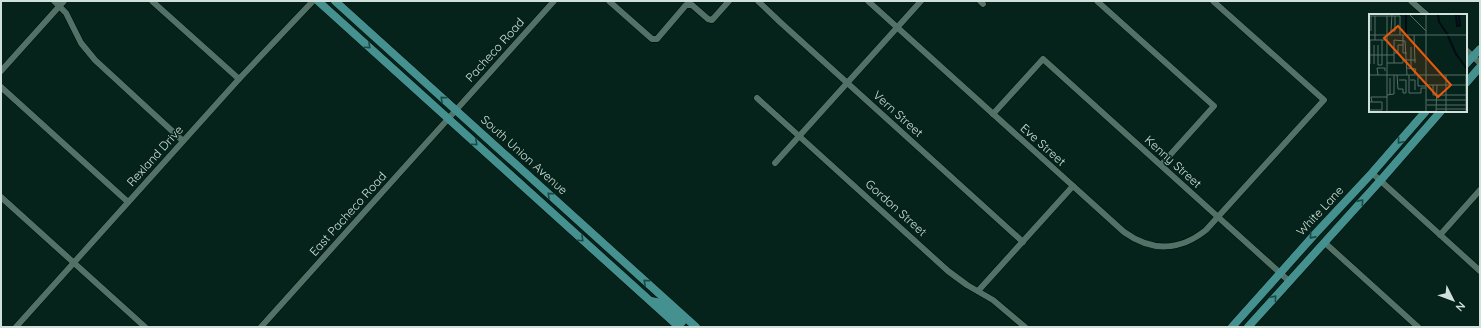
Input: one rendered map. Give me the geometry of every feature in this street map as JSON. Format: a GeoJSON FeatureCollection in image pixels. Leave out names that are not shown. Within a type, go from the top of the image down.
{"type":"FeatureCollection","features":[{"type":"Feature","properties":{"kind":"main road","name":"South Union Avenue"},"geometry":{"type":"LineString","coordinates":[[318,1],[452,114],[696,327]]}},
{"type":"Feature","properties":{"kind":"main road"},"geometry":{"type":"LineString","coordinates":[[326,1],[361,32],[377,39]]}},
{"type":"Feature","properties":{"kind":"main road","name":"South Union Avenue"},"geometry":{"type":"LineString","coordinates":[[335,1],[377,39],[452,114],[679,327]]}},
{"type":"Feature","properties":{"kind":"main road"},"geometry":{"type":"LineString","coordinates":[[1467,63],[1480,49]]}},
{"type":"Feature","properties":{"kind":"main road"},"geometry":{"type":"LineString","coordinates":[[1467,82],[1480,67]]}},
{"type":"Feature","properties":{"kind":"main road","name":"White Lane"},"geometry":{"type":"LineString","coordinates":[[1232,327],[1280,272],[1372,173],[1425,112]]}},
{"type":"Feature","properties":{"kind":"main road","name":"White Lane"},"geometry":{"type":"LineString","coordinates":[[1248,327],[1440,112]]}},
{"type":"Feature","properties":{"kind":"main road"},"geometry":{"type":"LineString","coordinates":[[650,301],[661,303],[688,327]]}},
{"type":"Feature","properties":{"kind":"street"},"geometry":{"type":"LineString","coordinates":[[54,1],[62,4],[81,42],[95,60],[183,141]]}},
{"type":"Feature","properties":{"kind":"street"},"geometry":{"type":"LineString","coordinates":[[152,1],[239,79]]}},
{"type":"Feature","properties":{"kind":"street","name":"Rexland Drive"},"geometry":{"type":"LineString","coordinates":[[16,327],[239,79],[313,1]]}},
{"type":"Feature","properties":{"kind":"street","name":"Pacheco Road"},"geometry":{"type":"LineString","coordinates":[[452,114],[554,1]]}},
{"type":"Feature","properties":{"kind":"street"},"geometry":{"type":"LineString","coordinates":[[610,1],[652,39],[657,39],[686,5],[692,5],[708,19],[712,20],[729,1]]}},
{"type":"Feature","properties":{"kind":"street","name":"Vern Street"},"geometry":{"type":"LineString","coordinates":[[758,1],[1023,242]]}},
{"type":"Feature","properties":{"kind":"street","name":"Eve Street"},"geometry":{"type":"LineString","coordinates":[[868,1],[1124,232],[1132,238],[1148,245],[1167,247],[1182,244],[1199,236],[1324,100],[1214,1]]}},
{"type":"Feature","properties":{"kind":"street"},"geometry":{"type":"LineString","coordinates":[[775,163],[921,1]]}},
{"type":"Feature","properties":{"kind":"street"},"geometry":{"type":"LineString","coordinates":[[1097,1],[1214,106],[1161,165]]}},
{"type":"Feature","properties":{"kind":"street"},"geometry":{"type":"LineString","coordinates":[[1414,2],[1426,14]]}},
{"type":"Feature","properties":{"kind":"street"},"geometry":{"type":"LineString","coordinates":[[1,71],[62,4]]}},
{"type":"Feature","properties":{"kind":"street"},"geometry":{"type":"LineString","coordinates":[[1467,51],[1480,63]]}},
{"type":"Feature","properties":{"kind":"street","name":"Kenny Street"},"geometry":{"type":"LineString","coordinates":[[993,114],[1043,59],[1289,281]]}},
{"type":"Feature","properties":{"kind":"street"},"geometry":{"type":"LineString","coordinates":[[1,87],[128,202]]}},
{"type":"Feature","properties":{"kind":"street","name":"Gordon Street"},"geometry":{"type":"LineString","coordinates":[[757,98],[948,271],[967,285],[1004,308],[1025,327]]}},
{"type":"Feature","properties":{"kind":"street","name":"East Pacheco Road"},"geometry":{"type":"LineString","coordinates":[[261,327],[452,114]]}},
{"type":"Feature","properties":{"kind":"street"},"geometry":{"type":"LineString","coordinates":[[1372,173],[1480,271]]}},
{"type":"Feature","properties":{"kind":"street"},"geometry":{"type":"LineString","coordinates":[[978,291],[1073,186]]}},
{"type":"Feature","properties":{"kind":"street"},"geometry":{"type":"LineString","coordinates":[[1440,235],[1480,190]]}},
{"type":"Feature","properties":{"kind":"street"},"geometry":{"type":"LineString","coordinates":[[1,197],[145,327]]}},
{"type":"Feature","properties":{"kind":"street"},"geometry":{"type":"LineString","coordinates":[[1324,242],[1418,327]]}}]}
